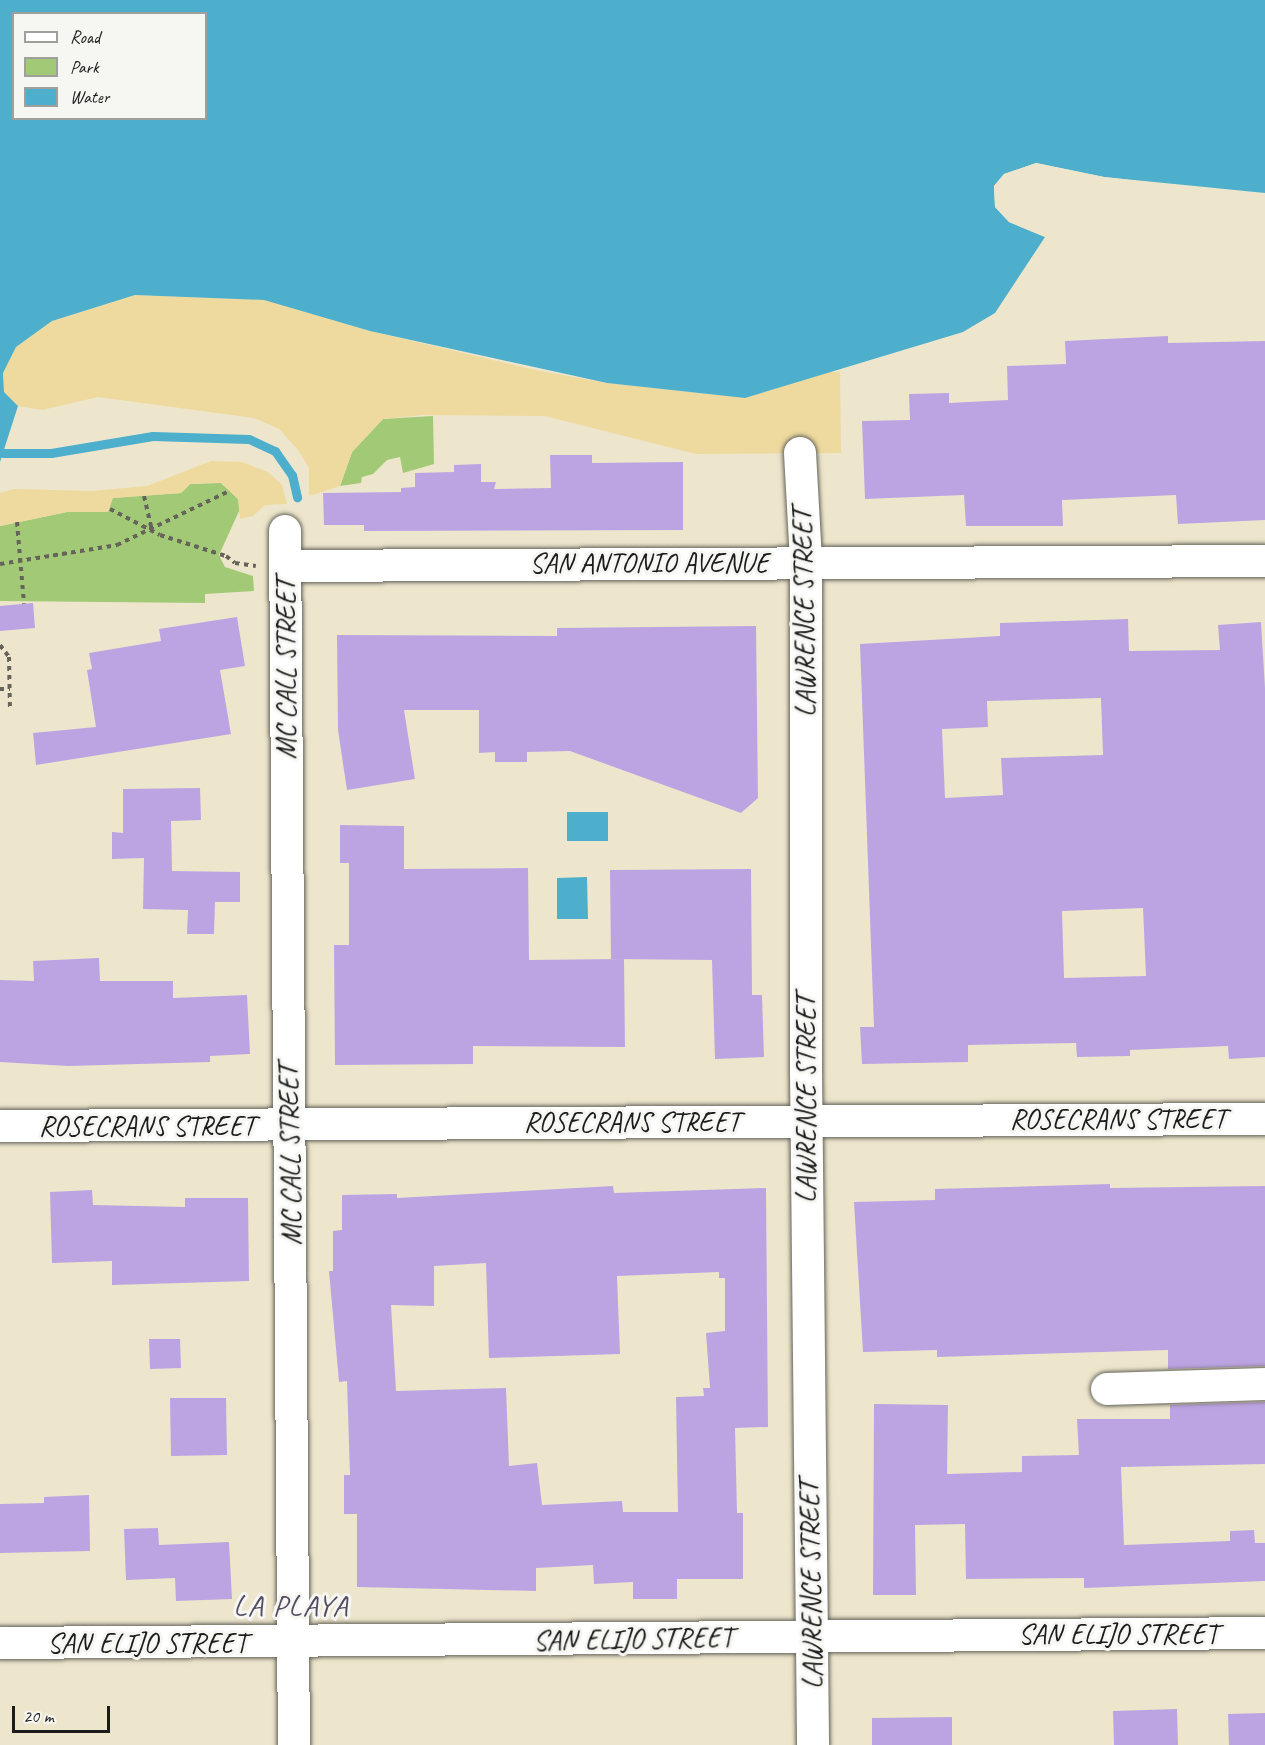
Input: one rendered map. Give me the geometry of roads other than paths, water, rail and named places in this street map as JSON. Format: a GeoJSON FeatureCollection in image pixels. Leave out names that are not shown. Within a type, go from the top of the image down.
{"type":"FeatureCollection","features":[{"type":"Feature","properties":{"kind":"street","name":"LAWRENCE STREET"},"geometry":{"type":"LineString","coordinates":[[800,453],[806,562],[807,1121],[813,1745]]}},
{"type":"Feature","properties":{"kind":"street","name":"MC CALL STREET"},"geometry":{"type":"LineString","coordinates":[[285,531],[294,1745]]}},
{"type":"Feature","properties":{"kind":"street","name":"SAN ANTONIO AVENUE"},"geometry":{"type":"LineString","coordinates":[[285,566],[1265,561]]}},
{"type":"Feature","properties":{"kind":"street","name":"ROSECRANS STREET"},"geometry":{"type":"LineString","coordinates":[[0,1126],[1265,1119]]}},
{"type":"Feature","properties":{"kind":"street"},"geometry":{"type":"LineString","coordinates":[[1107,1389],[1265,1384]]}},
{"type":"Feature","properties":{"kind":"street","name":"SAN ELIJO STREET"},"geometry":{"type":"LineString","coordinates":[[0,1643],[1265,1633]]}},
{"type":"Feature","properties":{"kind":"water"},"geometry":{"type":"Polygon","coordinates":[[[0,0],[1265,0],[1265,193],[1104,177],[1036,163],[1004,174],[994,186],[995,207],[1009,222],[1045,237],[995,313],[963,332],[745,398],[607,383],[370,331],[264,300],[135,295],[52,321],[16,347],[3,373],[4,392],[18,406],[0,462],[0,0]]]}},
{"type":"Feature","properties":{"kind":"water"},"geometry":{"type":"Polygon","coordinates":[[[567,812],[608,812],[608,841],[567,841],[567,812]]]}},
{"type":"Feature","properties":{"kind":"water"},"geometry":{"type":"Polygon","coordinates":[[[587,877],[588,919],[557,919],[557,878],[587,877]]]}},
{"type":"Feature","properties":{"kind":"waterway"},"geometry":{"type":"LineString","coordinates":[[3,453],[51,453],[153,436],[249,439],[275,451],[292,475],[297,497]]}},
{"type":"Feature","properties":{"kind":"district","name":"LA PLAYA"},"geometry":{"type":"Point","coordinates":[291,1605]}}]}
